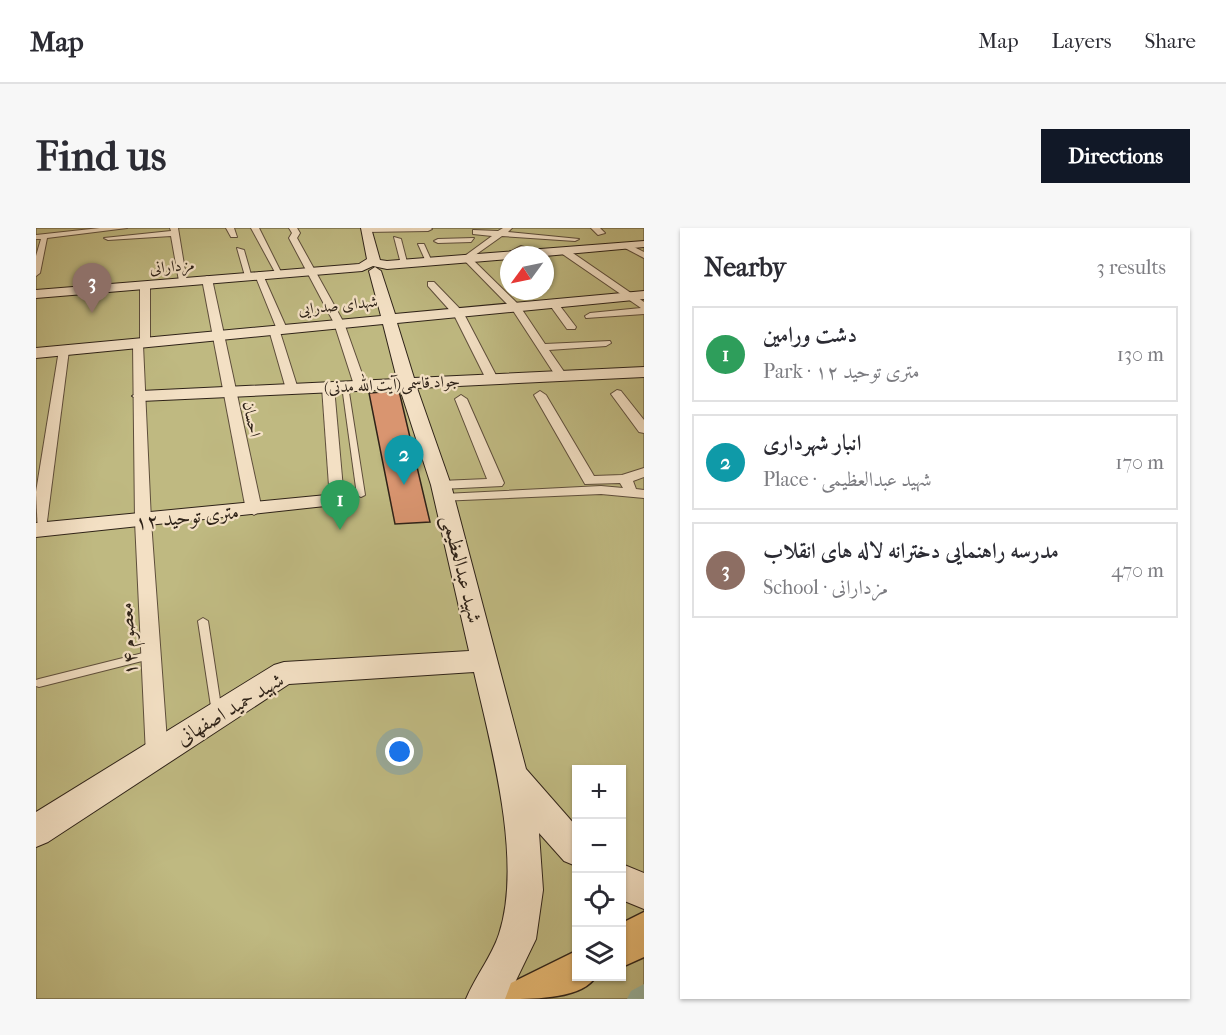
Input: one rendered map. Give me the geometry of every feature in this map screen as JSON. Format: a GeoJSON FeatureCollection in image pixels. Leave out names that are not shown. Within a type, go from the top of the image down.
{"type":"FeatureCollection","features":[{"type":"Feature","properties":{"kind":"main road"},"geometry":{"type":"LineString","coordinates":[[626,943],[644,933]]}},
{"type":"Feature","properties":{"kind":"main road"},"geometry":{"type":"LineString","coordinates":[[527,999],[572,975]]}},
{"type":"Feature","properties":{"kind":"street"},"geometry":{"type":"LineString","coordinates":[[98,228],[110,229]]}},
{"type":"Feature","properties":{"kind":"street"},"geometry":{"type":"LineString","coordinates":[[36,273],[39,239],[63,234],[123,228]]}},
{"type":"Feature","properties":{"kind":"street"},"geometry":{"type":"LineString","coordinates":[[255,228],[280,274]]}},
{"type":"Feature","properties":{"kind":"street"},"geometry":{"type":"LineString","coordinates":[[293,228],[296,232],[292,237],[339,323],[344,386],[337,500]]}},
{"type":"Feature","properties":{"kind":"street"},"geometry":{"type":"LineString","coordinates":[[366,229],[435,234],[471,240]]}},
{"type":"Feature","properties":{"kind":"street","name":"شهید عبدالعظیمی"},"geometry":{"type":"LineString","coordinates":[[366,229],[407,383],[442,491],[511,774],[556,830],[572,845]]}},
{"type":"Feature","properties":{"kind":"street"},"geometry":{"type":"LineString","coordinates":[[99,239],[174,231],[184,282]]}},
{"type":"Feature","properties":{"kind":"street"},"geometry":{"type":"LineString","coordinates":[[465,258],[505,231]]}},
{"type":"Feature","properties":{"kind":"street"},"geometry":{"type":"LineString","coordinates":[[476,232],[505,231],[576,242],[627,246],[644,255]]}},
{"type":"Feature","properties":{"kind":"street"},"geometry":{"type":"LineString","coordinates":[[435,234],[447,260]]}},
{"type":"Feature","properties":{"kind":"street"},"geometry":{"type":"LineString","coordinates":[[397,238],[405,264]]}},
{"type":"Feature","properties":{"kind":"street"},"geometry":{"type":"LineString","coordinates":[[627,246],[641,240]]}},
{"type":"Feature","properties":{"kind":"street"},"geometry":{"type":"LineString","coordinates":[[564,251],[576,242]]}},
{"type":"Feature","properties":{"kind":"street"},"geometry":{"type":"LineString","coordinates":[[422,246],[430,262]]}},
{"type":"Feature","properties":{"kind":"street"},"geometry":{"type":"LineString","coordinates":[[240,250],[278,329],[292,389]]}},
{"type":"Feature","properties":{"kind":"street"},"geometry":{"type":"LineString","coordinates":[[554,251],[564,251],[637,296],[644,306]]}},
{"type":"Feature","properties":{"kind":"street"},"geometry":{"type":"LineString","coordinates":[[374,266],[500,256]]}},
{"type":"Feature","properties":{"kind":"street"},"geometry":{"type":"LineString","coordinates":[[465,258],[516,307],[561,376]]}},
{"type":"Feature","properties":{"kind":"street","name":"مزدارانی"},"geometry":{"type":"LineString","coordinates":[[36,294],[374,266]]}},
{"type":"Feature","properties":{"kind":"street","name":"احسان"},"geometry":{"type":"LineString","coordinates":[[207,279],[254,510]]}},
{"type":"Feature","properties":{"kind":"street"},"geometry":{"type":"LineString","coordinates":[[431,284],[457,312],[492,379]]}},
{"type":"Feature","properties":{"kind":"street","name":"۱۴ معصوم"},"geometry":{"type":"LineString","coordinates":[[145,285],[141,396],[143,521],[157,754]]}},
{"type":"Feature","properties":{"kind":"street","name":"شهدای صدرایی"},"geometry":{"type":"LineString","coordinates":[[36,353],[516,307],[556,301],[637,296]]}},
{"type":"Feature","properties":{"kind":"street"},"geometry":{"type":"LineString","coordinates":[[556,301],[571,327]]}},
{"type":"Feature","properties":{"kind":"street"},"geometry":{"type":"LineString","coordinates":[[590,316],[644,311]]}},
{"type":"Feature","properties":{"kind":"street"},"geometry":{"type":"LineString","coordinates":[[542,347],[606,343]]}},
{"type":"Feature","properties":{"kind":"street"},"geometry":{"type":"LineString","coordinates":[[37,530],[64,350]]}},
{"type":"Feature","properties":{"kind":"street","name":"جواد قاسمی(آیت الله مدنی)"},"geometry":{"type":"LineString","coordinates":[[141,396],[644,372]]}},
{"type":"Feature","properties":{"kind":"street"},"geometry":{"type":"LineString","coordinates":[[617,394],[644,429]]}},
{"type":"Feature","properties":{"kind":"street"},"geometry":{"type":"LineString","coordinates":[[540,395],[590,480]]}},
{"type":"Feature","properties":{"kind":"street"},"geometry":{"type":"LineString","coordinates":[[461,399],[496,483]]}},
{"type":"Feature","properties":{"kind":"street"},"geometry":{"type":"LineString","coordinates":[[442,491],[496,483],[624,478],[644,472]]}},
{"type":"Feature","properties":{"kind":"street"},"geometry":{"type":"LineString","coordinates":[[624,478],[628,486],[643,494]]}},
{"type":"Feature","properties":{"kind":"street"},"geometry":{"type":"LineString","coordinates":[[442,491],[601,490],[643,494]]}},
{"type":"Feature","properties":{"kind":"street","name":"۱۲ متری توحید"},"geometry":{"type":"LineString","coordinates":[[37,530],[337,500]]}},
{"type":"Feature","properties":{"kind":"street","name":"شهید حمید اصفهانی"},"geometry":{"type":"LineString","coordinates":[[36,831],[284,673],[485,661]]}},
{"type":"Feature","properties":{"kind":"street"},"geometry":{"type":"LineString","coordinates":[[486,999],[517,939],[525,890],[524,846],[511,774]]}},
{"type":"Feature","properties":{"kind":"street"},"geometry":{"type":"LineString","coordinates":[[626,884],[644,891]]}},
{"type":"Feature","properties":{"kind":"lane"},"geometry":{"type":"LineString","coordinates":[[344,386],[361,495]]}},
{"type":"Feature","properties":{"kind":"lane"},"geometry":{"type":"LineString","coordinates":[[203,621],[218,716]]}},
{"type":"Feature","properties":{"kind":"lane"},"geometry":{"type":"LineString","coordinates":[[39,683],[151,655]]}},
{"type":"Feature","properties":{"kind":"shaded area"},"geometry":{"type":"Polygon","coordinates":[[[36,228],[644,228],[644,999],[36,999],[36,228]]]}},
{"type":"Feature","properties":{"kind":"building"},"geometry":{"type":"Polygon","coordinates":[[[398,391],[430,522],[395,524],[369,393],[398,391]]]}},
{"type":"Feature","properties":{"kind":"waterway"},"geometry":{"type":"LineString","coordinates":[[639,999],[644,996]]}},
{"type":"Feature","properties":{"kind":"place","name":"مدرسه راهنمایی دخترانه لاله های انقلاب"},"geometry":{"type":"Point","coordinates":[92,313]}},
{"type":"Feature","properties":{"kind":"place","name":"انبار شهرداری"},"geometry":{"type":"Point","coordinates":[404,485]}},
{"type":"Feature","properties":{"kind":"place","name":"دشت ورامین"},"geometry":{"type":"Point","coordinates":[340,530]}}]}
